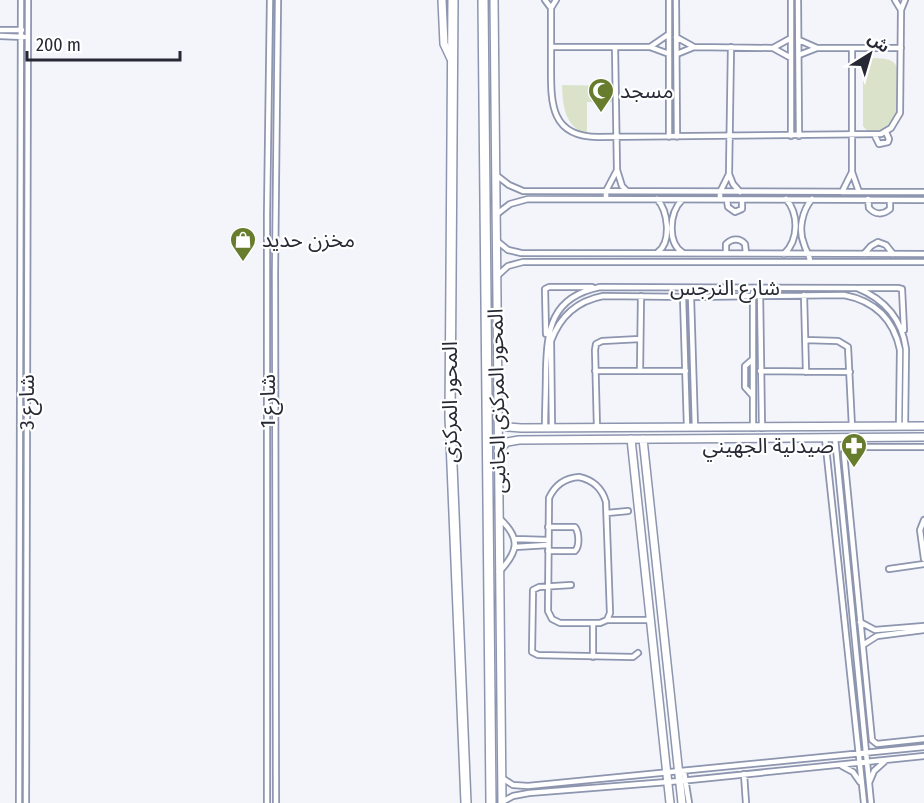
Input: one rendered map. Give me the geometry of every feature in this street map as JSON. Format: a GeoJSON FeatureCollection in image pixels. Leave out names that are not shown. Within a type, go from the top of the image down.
{"type":"FeatureCollection","features":[{"type":"Feature","properties":{"kind":"highway","name":"المحور المركزى"},"geometry":{"type":"LineString","coordinates":[[453,0],[451,470],[466,803]]}},
{"type":"Feature","properties":{"kind":"highway","name":"المحور المركزى"},"geometry":{"type":"LineString","coordinates":[[483,0],[491,803]]}},
{"type":"Feature","properties":{"kind":"highway"},"geometry":{"type":"LineString","coordinates":[[483,83],[495,83]]}},
{"type":"Feature","properties":{"kind":"street","name":"شارع 3"},"geometry":{"type":"LineString","coordinates":[[21,0],[22,30],[25,37],[26,803]]}},
{"type":"Feature","properties":{"kind":"street","name":"شارع 3"},"geometry":{"type":"LineString","coordinates":[[19,803],[25,37],[28,30],[28,0]]}},
{"type":"Feature","properties":{"kind":"street","name":"شارع 1"},"geometry":{"type":"LineString","coordinates":[[267,803],[270,0]]}},
{"type":"Feature","properties":{"kind":"street","name":"شارع 1"},"geometry":{"type":"LineString","coordinates":[[276,803],[275,341],[278,0]]}},
{"type":"Feature","properties":{"kind":"street"},"geometry":{"type":"LineString","coordinates":[[442,0],[444,44],[451,59]]}},
{"type":"Feature","properties":{"kind":"street"},"geometry":{"type":"LineString","coordinates":[[545,0],[551,8]]}},
{"type":"Feature","properties":{"kind":"street"},"geometry":{"type":"LineString","coordinates":[[556,0],[551,8],[551,99],[556,115],[571,130],[582,135],[616,137],[875,136],[886,132],[895,124],[900,113],[901,10],[905,0]]}},
{"type":"Feature","properties":{"kind":"street"},"geometry":{"type":"LineString","coordinates":[[669,137],[668,0],[678,1],[677,137]]}},
{"type":"Feature","properties":{"kind":"street"},"geometry":{"type":"LineString","coordinates":[[791,136],[790,1],[799,0],[799,136]]}},
{"type":"Feature","properties":{"kind":"street"},"geometry":{"type":"LineString","coordinates":[[895,0],[901,10]]}},
{"type":"Feature","properties":{"kind":"street","name":"المحور المركزى الجانبى"},"geometry":{"type":"LineString","coordinates":[[496,1],[495,216],[502,802]]}},
{"type":"Feature","properties":{"kind":"street"},"geometry":{"type":"LineString","coordinates":[[0,30],[28,30]]}},
{"type":"Feature","properties":{"kind":"street"},"geometry":{"type":"LineString","coordinates":[[650,47],[669,34]]}},
{"type":"Feature","properties":{"kind":"street"},"geometry":{"type":"LineString","coordinates":[[0,36],[25,37]]}},
{"type":"Feature","properties":{"kind":"street"},"geometry":{"type":"LineString","coordinates":[[676,37],[694,47]]}},
{"type":"Feature","properties":{"kind":"street"},"geometry":{"type":"LineString","coordinates":[[773,48],[791,38]]}},
{"type":"Feature","properties":{"kind":"street"},"geometry":{"type":"LineString","coordinates":[[799,40],[817,48]]}},
{"type":"Feature","properties":{"kind":"street"},"geometry":{"type":"LineString","coordinates":[[551,47],[650,47],[669,54]]}},
{"type":"Feature","properties":{"kind":"street"},"geometry":{"type":"LineString","coordinates":[[615,47],[617,170],[622,186],[627,191]]}},
{"type":"Feature","properties":{"kind":"street"},"geometry":{"type":"LineString","coordinates":[[676,54],[694,47],[773,48],[791,58]]}},
{"type":"Feature","properties":{"kind":"street"},"geometry":{"type":"LineString","coordinates":[[732,47],[729,174],[733,184],[740,192]]}},
{"type":"Feature","properties":{"kind":"street"},"geometry":{"type":"LineString","coordinates":[[799,55],[817,48],[901,48]]}},
{"type":"Feature","properties":{"kind":"street"},"geometry":{"type":"LineString","coordinates":[[852,48],[852,172],[859,192]]}},
{"type":"Feature","properties":{"kind":"street"},"geometry":{"type":"LineString","coordinates":[[875,136],[879,144],[888,142],[886,132]]}},
{"type":"Feature","properties":{"kind":"street"},"geometry":{"type":"LineString","coordinates":[[606,199],[606,191],[617,170]]}},
{"type":"Feature","properties":{"kind":"street"},"geometry":{"type":"LineString","coordinates":[[842,192],[852,172]]}},
{"type":"Feature","properties":{"kind":"street"},"geometry":{"type":"LineString","coordinates":[[495,174],[509,185],[523,191],[924,192]]}},
{"type":"Feature","properties":{"kind":"street"},"geometry":{"type":"LineString","coordinates":[[720,199],[720,192],[729,174]]}},
{"type":"Feature","properties":{"kind":"street"},"geometry":{"type":"LineString","coordinates":[[495,216],[503,208],[523,199],[924,200]]}},
{"type":"Feature","properties":{"kind":"street"},"geometry":{"type":"LineString","coordinates":[[655,253],[662,249],[666,241],[666,214],[657,199]]}},
{"type":"Feature","properties":{"kind":"street"},"geometry":{"type":"LineString","coordinates":[[683,199],[673,214],[673,241],[683,253]]}},
{"type":"Feature","properties":{"kind":"street"},"geometry":{"type":"LineString","coordinates":[[868,199],[869,208],[878,213],[884,213],[890,209],[890,200]]}},
{"type":"Feature","properties":{"kind":"street"},"geometry":{"type":"LineString","coordinates":[[727,200],[728,207],[735,212],[742,208],[742,200]]}},
{"type":"Feature","properties":{"kind":"street"},"geometry":{"type":"LineString","coordinates":[[784,254],[795,237],[794,215],[786,200]]}},
{"type":"Feature","properties":{"kind":"street"},"geometry":{"type":"LineString","coordinates":[[810,262],[810,254],[803,242],[802,215],[812,200]]}},
{"type":"Feature","properties":{"kind":"street"},"geometry":{"type":"LineString","coordinates":[[726,254],[726,244],[737,239],[745,244],[746,254]]}},
{"type":"Feature","properties":{"kind":"street"},"geometry":{"type":"LineString","coordinates":[[497,241],[508,250],[521,253],[924,254]]}},
{"type":"Feature","properties":{"kind":"street"},"geometry":{"type":"LineString","coordinates":[[864,254],[870,246],[878,242],[886,245],[893,254]]}},
{"type":"Feature","properties":{"kind":"street"},"geometry":{"type":"LineString","coordinates":[[496,277],[508,266],[523,262],[924,262]]}},
{"type":"Feature","properties":{"kind":"street"},"geometry":{"type":"LineString","coordinates":[[547,340],[545,289],[549,287],[600,287]]}},
{"type":"Feature","properties":{"kind":"street","name":"شارع النرجس"},"geometry":{"type":"LineString","coordinates":[[548,428],[547,340],[552,323],[568,302],[583,292],[600,287],[857,288],[868,292],[887,306],[900,325],[904,336],[906,349],[902,426]]}},
{"type":"Feature","properties":{"kind":"street"},"geometry":{"type":"LineString","coordinates":[[753,288],[753,428]]}},
{"type":"Feature","properties":{"kind":"street"},"geometry":{"type":"LineString","coordinates":[[760,288],[762,428]]}},
{"type":"Feature","properties":{"kind":"street"},"geometry":{"type":"LineString","coordinates":[[857,288],[902,289],[904,336]]}},
{"type":"Feature","properties":{"kind":"street","name":"شارع النرجس"},"geometry":{"type":"LineString","coordinates":[[548,428],[551,341],[560,322],[574,307],[592,298],[603,296],[753,295],[844,295],[855,297],[874,306],[889,321],[898,340],[902,426]]}},
{"type":"Feature","properties":{"kind":"street"},"geometry":{"type":"LineString","coordinates":[[804,295],[806,372]]}},
{"type":"Feature","properties":{"kind":"street"},"geometry":{"type":"LineString","coordinates":[[640,296],[640,371]]}},
{"type":"Feature","properties":{"kind":"street"},"geometry":{"type":"LineString","coordinates":[[683,297],[691,428]]}},
{"type":"Feature","properties":{"kind":"street"},"geometry":{"type":"LineString","coordinates":[[691,297],[691,428]]}},
{"type":"Feature","properties":{"kind":"street"},"geometry":{"type":"LineString","coordinates":[[597,428],[595,347],[599,342],[640,339]]}},
{"type":"Feature","properties":{"kind":"street"},"geometry":{"type":"LineString","coordinates":[[805,340],[838,341],[845,344],[849,351],[852,427]]}},
{"type":"Feature","properties":{"kind":"street"},"geometry":{"type":"LineString","coordinates":[[268,341],[275,341]]}},
{"type":"Feature","properties":{"kind":"street"},"geometry":{"type":"LineString","coordinates":[[753,359],[745,366],[745,387],[753,396]]}},
{"type":"Feature","properties":{"kind":"street"},"geometry":{"type":"LineString","coordinates":[[595,371],[686,370]]}},
{"type":"Feature","properties":{"kind":"street"},"geometry":{"type":"LineString","coordinates":[[760,371],[850,372]]}},
{"type":"Feature","properties":{"kind":"street"},"geometry":{"type":"LineString","coordinates":[[498,420],[507,427],[521,428],[924,426]]}},
{"type":"Feature","properties":{"kind":"street"},"geometry":{"type":"LineString","coordinates":[[519,440],[518,433],[521,428]]}},
{"type":"Feature","properties":{"kind":"street"},"geometry":{"type":"LineString","coordinates":[[794,428],[794,439]]}},
{"type":"Feature","properties":{"kind":"street"},"geometry":{"type":"LineString","coordinates":[[887,437],[887,447]]}},
{"type":"Feature","properties":{"kind":"street"},"geometry":{"type":"LineString","coordinates":[[498,451],[507,442],[519,440],[924,437]]}},
{"type":"Feature","properties":{"kind":"street"},"geometry":{"type":"LineString","coordinates":[[825,438],[864,803]]}},
{"type":"Feature","properties":{"kind":"street"},"geometry":{"type":"LineString","coordinates":[[834,438],[871,803]]}},
{"type":"Feature","properties":{"kind":"street"},"geometry":{"type":"LineString","coordinates":[[631,439],[670,803]]}},
{"type":"Feature","properties":{"kind":"street"},"geometry":{"type":"LineString","coordinates":[[643,439],[660,600],[683,781],[689,803]]}},
{"type":"Feature","properties":{"kind":"street"},"geometry":{"type":"LineString","coordinates":[[924,447],[852,447],[844,454],[871,737],[874,743],[924,739]]}},
{"type":"Feature","properties":{"kind":"street"},"geometry":{"type":"LineString","coordinates":[[607,620],[610,611],[605,497],[597,485],[584,478],[569,478],[560,483],[551,494],[548,503],[548,611],[554,621],[560,623],[593,624],[607,620],[651,620]]}},
{"type":"Feature","properties":{"kind":"street"},"geometry":{"type":"LineString","coordinates":[[606,513],[628,511]]}},
{"type":"Feature","properties":{"kind":"street"},"geometry":{"type":"LineString","coordinates":[[499,518],[510,529],[515,539],[512,558],[499,572]]}},
{"type":"Feature","properties":{"kind":"street"},"geometry":{"type":"LineString","coordinates":[[924,520],[920,530],[924,559]]}},
{"type":"Feature","properties":{"kind":"street"},"geometry":{"type":"LineString","coordinates":[[515,539],[575,551],[578,546],[578,531],[575,527],[548,527]]}},
{"type":"Feature","properties":{"kind":"street"},"geometry":{"type":"LineString","coordinates":[[515,547],[548,545]]}},
{"type":"Feature","properties":{"kind":"street"},"geometry":{"type":"LineString","coordinates":[[889,569],[924,564]]}},
{"type":"Feature","properties":{"kind":"street"},"geometry":{"type":"LineString","coordinates":[[646,580],[651,583],[658,579]]}},
{"type":"Feature","properties":{"kind":"street"},"geometry":{"type":"LineString","coordinates":[[571,585],[537,587],[533,590],[532,652],[538,655],[593,657],[633,657],[638,653]]}},
{"type":"Feature","properties":{"kind":"street"},"geometry":{"type":"LineString","coordinates":[[849,593],[858,593]]}},
{"type":"Feature","properties":{"kind":"street"},"geometry":{"type":"LineString","coordinates":[[267,596],[276,596]]}},
{"type":"Feature","properties":{"kind":"street"},"geometry":{"type":"LineString","coordinates":[[648,599],[655,597],[660,600]]}},
{"type":"Feature","properties":{"kind":"street"},"geometry":{"type":"LineString","coordinates":[[860,622],[875,630],[924,628]]}},
{"type":"Feature","properties":{"kind":"street"},"geometry":{"type":"LineString","coordinates":[[593,624],[593,657]]}},
{"type":"Feature","properties":{"kind":"street"},"geometry":{"type":"LineString","coordinates":[[863,645],[877,636],[924,628]]}},
{"type":"Feature","properties":{"kind":"street"},"geometry":{"type":"LineString","coordinates":[[860,707],[868,706]]}},
{"type":"Feature","properties":{"kind":"street"},"geometry":{"type":"LineString","coordinates":[[906,741],[906,749]]}},
{"type":"Feature","properties":{"kind":"street"},"geometry":{"type":"LineString","coordinates":[[501,777],[513,785],[528,786],[924,747]]}},
{"type":"Feature","properties":{"kind":"street"},"geometry":{"type":"LineString","coordinates":[[502,802],[513,796],[529,793],[683,781],[924,756]]}},
{"type":"Feature","properties":{"kind":"street"},"geometry":{"type":"LineString","coordinates":[[869,785],[874,771],[885,760]]}},
{"type":"Feature","properties":{"kind":"street"},"geometry":{"type":"LineString","coordinates":[[839,765],[853,772],[862,785]]}},
{"type":"Feature","properties":{"kind":"street"},"geometry":{"type":"LineString","coordinates":[[744,774],[746,803]]}},
{"type":"Feature","properties":{"kind":"street"},"geometry":{"type":"LineString","coordinates":[[682,803],[683,781]]}},
{"type":"Feature","properties":{"kind":"street"},"geometry":{"type":"LineString","coordinates":[[528,786],[529,793]]}},
{"type":"Feature","properties":{"kind":"street"},"geometry":{"type":"LineString","coordinates":[[460,803],[466,788]]}},
{"type":"Feature","properties":{"kind":"green space"},"geometry":{"type":"Polygon","coordinates":[[[872,58],[887,59],[896,65],[899,102],[895,120],[889,126],[868,132],[863,126],[863,64],[872,58]]]}},
{"type":"Feature","properties":{"kind":"green space"},"geometry":{"type":"Polygon","coordinates":[[[562,85],[615,86],[615,102],[587,102],[587,135],[569,121],[564,108],[562,85]]]}},
{"type":"Feature","properties":{"kind":"place","name":"مسجد"},"geometry":{"type":"Point","coordinates":[601,114]}},
{"type":"Feature","properties":{"kind":"place","name":"مخزن حديد"},"geometry":{"type":"Point","coordinates":[243,263]}},
{"type":"Feature","properties":{"kind":"place","name":"صيدلية الجهيني"},"geometry":{"type":"Point","coordinates":[854,469]}}]}
